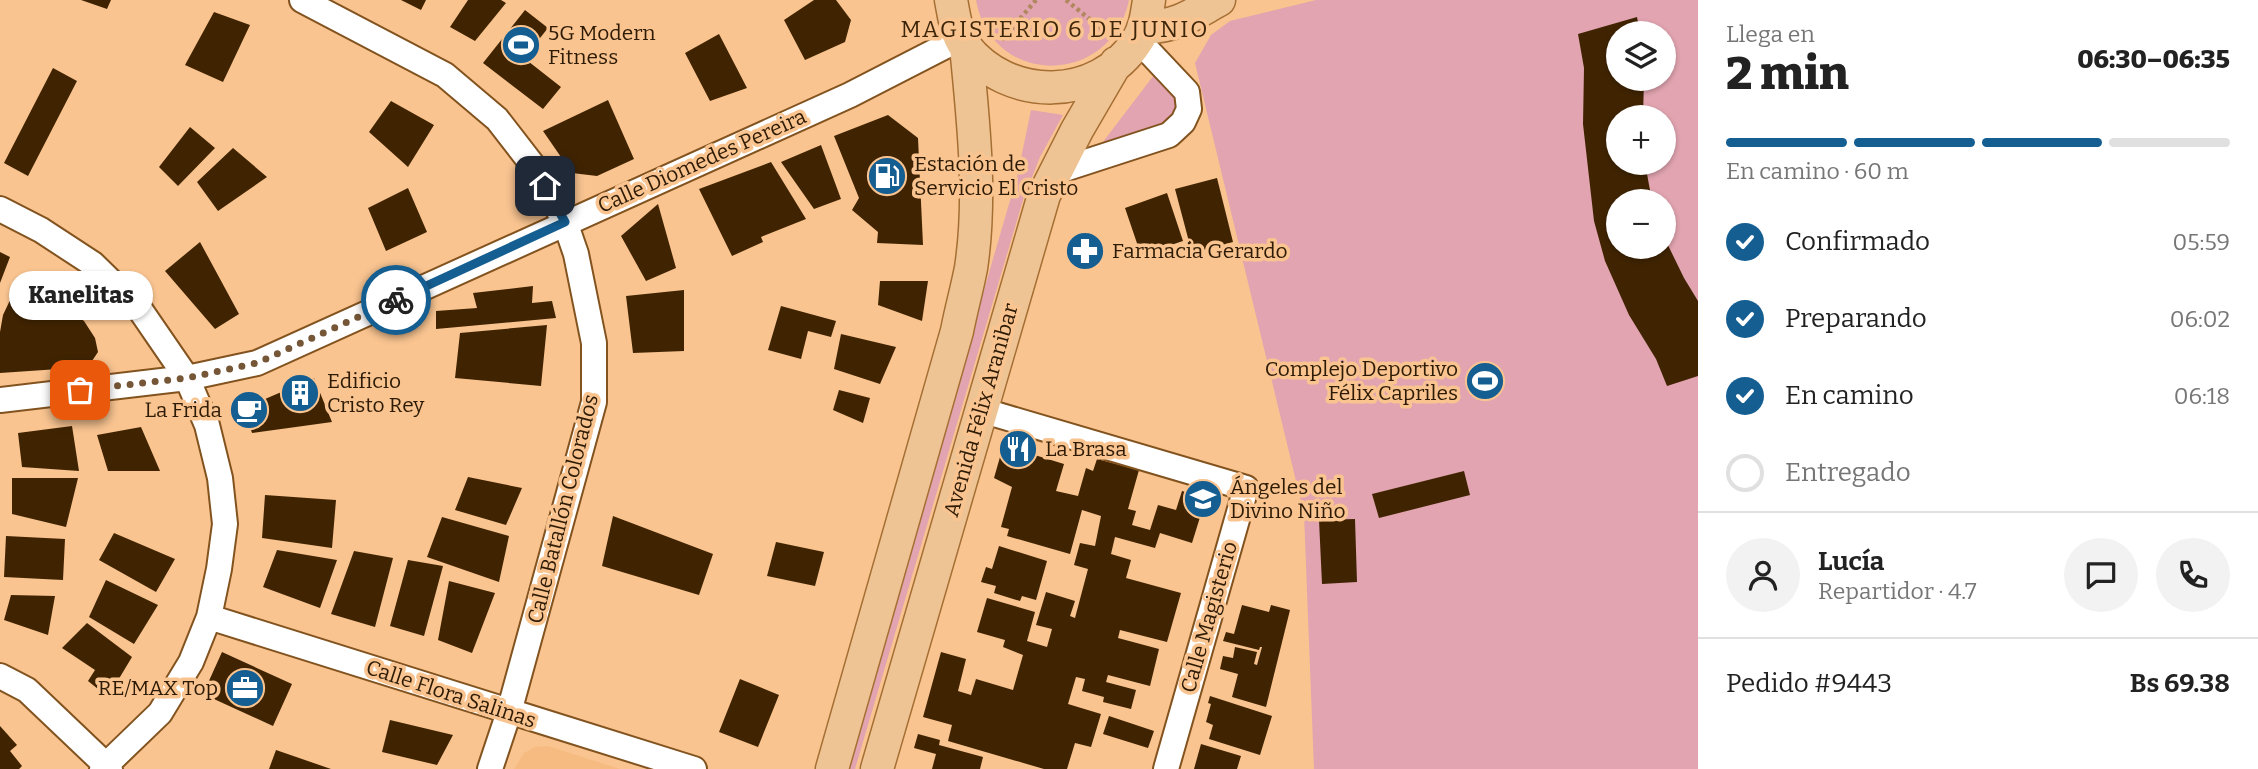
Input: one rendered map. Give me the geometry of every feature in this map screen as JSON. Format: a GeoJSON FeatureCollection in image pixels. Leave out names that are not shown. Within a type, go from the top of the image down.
{"type":"FeatureCollection","features":[{"type":"Feature","properties":{"kind":"main road"},"geometry":{"type":"LineString","coordinates":[[952,20],[986,66],[1003,77],[1034,88],[1051,89],[1086,82],[1131,33],[1166,27],[1219,0]]}},
{"type":"Feature","properties":{"kind":"main road"},"geometry":{"type":"LineString","coordinates":[[832,769],[957,331],[971,267],[975,195],[972,116],[952,20]]}},
{"type":"Feature","properties":{"kind":"main road","name":"Avenida Félix Aranibar"},"geometry":{"type":"LineString","coordinates":[[877,769],[1044,195],[1131,33]]}},
{"type":"Feature","properties":{"kind":"street","name":"Calle Batallón Colorados"},"geometry":{"type":"LineString","coordinates":[[302,0],[445,75],[497,119],[535,168],[565,222],[585,292],[594,344],[594,402],[491,769]]}},
{"type":"Feature","properties":{"kind":"street","name":"Calle Diomedes Pereira"},"geometry":{"type":"LineString","coordinates":[[0,400],[187,378],[257,363],[850,95],[952,20]]}},
{"type":"Feature","properties":{"kind":"street"},"geometry":{"type":"LineString","coordinates":[[1055,172],[1169,135],[1183,122],[1189,109],[1187,92],[1131,33]]}},
{"type":"Feature","properties":{"kind":"street"},"geometry":{"type":"LineString","coordinates":[[0,208],[41,230],[93,264],[141,311],[187,378],[207,425],[220,478],[225,524],[209,617],[191,662],[160,713],[106,768],[27,690],[0,676]]}},
{"type":"Feature","properties":{"kind":"street","name":"Calle Magisterio"},"geometry":{"type":"LineString","coordinates":[[981,410],[1246,488],[1166,769]]}},
{"type":"Feature","properties":{"kind":"street","name":"Calle Flora Salinas"},"geometry":{"type":"LineString","coordinates":[[209,617],[694,769]]}},
{"type":"Feature","properties":{"kind":"path"},"geometry":{"type":"LineString","coordinates":[[1002,40],[1036,0]]}},
{"type":"Feature","properties":{"kind":"path"},"geometry":{"type":"LineString","coordinates":[[1066,0],[1131,33]]}},
{"type":"Feature","properties":{"kind":"shaded area"},"geometry":{"type":"Polygon","coordinates":[[[976,0],[1129,0],[1118,29],[1100,49],[1077,61],[1052,66],[1027,62],[1004,49],[986,29],[976,0]]]}},
{"type":"Feature","properties":{"kind":"shaded area","name":"Complejo Deportivo Félix Capriles"},"geometry":{"type":"Polygon","coordinates":[[[1316,0],[1698,0],[1698,769],[1314,769],[1304,514],[1195,63],[1211,35],[1230,21],[1316,0]]]}},
{"type":"Feature","properties":{"kind":"shaded area"},"geometry":{"type":"Polygon","coordinates":[[[1164,62],[1179,115],[1170,126],[1096,151],[1164,62]]]}},
{"type":"Feature","properties":{"kind":"shaded area"},"geometry":{"type":"Polygon","coordinates":[[[1031,110],[1063,115],[1040,157],[1023,200],[855,769],[845,769],[1018,173],[1031,110]]]}},
{"type":"Feature","properties":{"kind":"shaded area"},"geometry":{"type":"Polygon","coordinates":[[[548,746],[620,769],[514,769],[524,753],[535,747],[548,746]]]}},
{"type":"Feature","properties":{"kind":"building"},"geometry":{"type":"Polygon","coordinates":[[[81,0],[111,0],[107,9],[81,0]]]}},
{"type":"Feature","properties":{"kind":"building"},"geometry":{"type":"Polygon","coordinates":[[[401,0],[426,0],[421,10],[401,0]]]}},
{"type":"Feature","properties":{"kind":"building"},"geometry":{"type":"Polygon","coordinates":[[[468,0],[501,0],[506,3],[475,41],[450,27],[468,0]]]}},
{"type":"Feature","properties":{"kind":"building"},"geometry":{"type":"Polygon","coordinates":[[[814,0],[836,0],[851,20],[845,42],[805,60],[784,20],[814,0]]]}},
{"type":"Feature","properties":{"kind":"building"},"geometry":{"type":"Polygon","coordinates":[[[525,10],[548,28],[524,58],[561,87],[543,109],[483,63],[525,10]]]}},
{"type":"Feature","properties":{"kind":"building"},"geometry":{"type":"Polygon","coordinates":[[[214,12],[250,25],[223,82],[185,65],[214,12]]]}},
{"type":"Feature","properties":{"kind":"building"},"geometry":{"type":"Polygon","coordinates":[[[1606,26],[1606,91],[1644,91],[1643,105],[1606,105],[1606,175],[1647,175],[1650,189],[1606,189],[1606,259],[1675,259],[1698,301],[1698,376],[1667,386],[1656,359],[1629,315],[1605,261],[1594,221],[1583,124],[1584,68],[1578,34],[1606,26]]]}},
{"type":"Feature","properties":{"kind":"building"},"geometry":{"type":"Polygon","coordinates":[[[719,34],[747,88],[710,101],[685,53],[719,34]]]}},
{"type":"Feature","properties":{"kind":"building"},"geometry":{"type":"Polygon","coordinates":[[[53,68],[77,81],[28,176],[4,163],[53,68]]]}},
{"type":"Feature","properties":{"kind":"building"},"geometry":{"type":"Polygon","coordinates":[[[608,100],[634,159],[597,176],[572,173],[543,131],[608,100]]]}},
{"type":"Feature","properties":{"kind":"building"},"geometry":{"type":"Polygon","coordinates":[[[391,101],[434,125],[408,167],[369,132],[391,101]]]}},
{"type":"Feature","properties":{"kind":"building"},"geometry":{"type":"Polygon","coordinates":[[[888,115],[918,138],[923,245],[877,243],[878,232],[852,210],[859,198],[834,136],[888,115]]]}},
{"type":"Feature","properties":{"kind":"building"},"geometry":{"type":"Polygon","coordinates":[[[190,127],[215,148],[178,186],[159,167],[190,127]]]}},
{"type":"Feature","properties":{"kind":"building"},"geometry":{"type":"Polygon","coordinates":[[[821,145],[841,199],[814,209],[781,162],[821,145]]]}},
{"type":"Feature","properties":{"kind":"building"},"geometry":{"type":"Polygon","coordinates":[[[233,148],[267,177],[218,211],[197,182],[233,148]]]}},
{"type":"Feature","properties":{"kind":"building"},"geometry":{"type":"Polygon","coordinates":[[[771,162],[806,219],[761,237],[763,242],[732,256],[699,189],[771,162]]]}},
{"type":"Feature","properties":{"kind":"building"},"geometry":{"type":"Polygon","coordinates":[[[1217,178],[1233,242],[1192,253],[1175,189],[1217,178]]]}},
{"type":"Feature","properties":{"kind":"building"},"geometry":{"type":"Polygon","coordinates":[[[408,188],[427,232],[386,251],[368,208],[408,188]]]}},
{"type":"Feature","properties":{"kind":"building"},"geometry":{"type":"Polygon","coordinates":[[[1167,193],[1183,241],[1141,255],[1125,208],[1167,193]]]}},
{"type":"Feature","properties":{"kind":"building"},"geometry":{"type":"Polygon","coordinates":[[[658,204],[676,268],[646,281],[621,236],[658,204]]]}},
{"type":"Feature","properties":{"kind":"building"},"geometry":{"type":"Polygon","coordinates":[[[200,242],[239,314],[215,329],[165,271],[200,242]]]}},
{"type":"Feature","properties":{"kind":"building"},"geometry":{"type":"Polygon","coordinates":[[[0,252],[10,257],[0,283],[0,252]]]}},
{"type":"Feature","properties":{"kind":"building"},"geometry":{"type":"Polygon","coordinates":[[[21,277],[84,321],[95,338],[98,352],[88,367],[0,373],[0,332],[3,315],[21,277]]]}},
{"type":"Feature","properties":{"kind":"building"},"geometry":{"type":"Polygon","coordinates":[[[880,281],[928,281],[922,321],[878,305],[880,281]]]}},
{"type":"Feature","properties":{"kind":"building"},"geometry":{"type":"Polygon","coordinates":[[[533,286],[532,303],[552,301],[556,318],[436,329],[436,311],[477,308],[473,293],[533,286]]]}},
{"type":"Feature","properties":{"kind":"building"},"geometry":{"type":"Polygon","coordinates":[[[684,290],[684,351],[633,353],[626,296],[684,290]]]}},
{"type":"Feature","properties":{"kind":"building"},"geometry":{"type":"Polygon","coordinates":[[[781,306],[836,321],[831,337],[808,331],[801,359],[768,350],[781,306]]]}},
{"type":"Feature","properties":{"kind":"building"},"geometry":{"type":"Polygon","coordinates":[[[547,325],[541,386],[455,378],[460,333],[547,325]]]}},
{"type":"Feature","properties":{"kind":"building"},"geometry":{"type":"Polygon","coordinates":[[[841,334],[896,347],[880,384],[834,369],[841,334]]]}},
{"type":"Feature","properties":{"kind":"building","name":"Edificio Cristo Rey"},"geometry":{"type":"Polygon","coordinates":[[[314,378],[332,422],[252,433],[244,408],[314,378]]]}},
{"type":"Feature","properties":{"kind":"building"},"geometry":{"type":"Polygon","coordinates":[[[839,390],[870,398],[863,423],[833,410],[839,390]]]}},
{"type":"Feature","properties":{"kind":"building"},"geometry":{"type":"Polygon","coordinates":[[[72,426],[79,471],[22,467],[18,433],[72,426]]]}},
{"type":"Feature","properties":{"kind":"building"},"geometry":{"type":"Polygon","coordinates":[[[141,427],[160,471],[108,471],[97,435],[141,427]]]}},
{"type":"Feature","properties":{"kind":"building"},"geometry":{"type":"Polygon","coordinates":[[[1012,448],[1064,464],[1056,491],[1078,496],[1086,468],[1093,471],[1097,459],[1139,470],[1128,509],[1136,511],[1132,525],[1150,530],[1158,505],[1176,510],[1182,491],[1206,498],[1192,543],[1160,533],[1155,548],[1115,537],[1111,554],[1131,560],[1126,578],[1181,593],[1167,642],[1120,630],[1118,638],[1159,649],[1150,686],[1108,675],[1106,682],[1136,690],[1131,709],[1103,702],[1104,697],[1082,691],[1085,679],[1076,677],[1068,704],[1101,714],[1091,747],[1075,743],[1067,769],[1044,769],[948,741],[952,725],[923,717],[941,652],[966,659],[958,691],[971,695],[976,679],[1013,690],[1023,655],[1003,647],[1005,640],[977,632],[987,598],[1035,612],[1027,641],[1047,647],[1052,629],[1036,625],[1046,592],[1075,601],[1070,616],[1075,618],[1088,569],[1074,565],[1080,543],[1095,546],[1101,516],[1082,510],[1070,554],[1007,536],[1009,529],[1001,527],[1012,487],[994,478],[1002,450],[1010,453],[1012,448]]]}},
{"type":"Feature","properties":{"kind":"building"},"geometry":{"type":"Polygon","coordinates":[[[1464,471],[1470,495],[1379,518],[1372,494],[1464,471]]]}},
{"type":"Feature","properties":{"kind":"building"},"geometry":{"type":"Polygon","coordinates":[[[468,477],[522,488],[506,525],[455,510],[468,477]]]}},
{"type":"Feature","properties":{"kind":"building"},"geometry":{"type":"Polygon","coordinates":[[[12,478],[78,478],[66,527],[12,514],[12,478]]]}},
{"type":"Feature","properties":{"kind":"building"},"geometry":{"type":"Polygon","coordinates":[[[265,495],[336,500],[332,548],[262,538],[265,495]]]}},
{"type":"Feature","properties":{"kind":"building"},"geometry":{"type":"Polygon","coordinates":[[[613,516],[713,554],[699,595],[602,566],[613,516]]]}},
{"type":"Feature","properties":{"kind":"building"},"geometry":{"type":"Polygon","coordinates":[[[442,517],[509,536],[499,582],[427,557],[442,517]]]}},
{"type":"Feature","properties":{"kind":"building"},"geometry":{"type":"Polygon","coordinates":[[[1355,519],[1357,582],[1322,584],[1319,520],[1355,519]]]}},
{"type":"Feature","properties":{"kind":"building"},"geometry":{"type":"Polygon","coordinates":[[[114,533],[175,559],[156,592],[99,560],[114,533]]]}},
{"type":"Feature","properties":{"kind":"building"},"geometry":{"type":"Polygon","coordinates":[[[6,536],[65,539],[63,580],[4,577],[6,536]]]}},
{"type":"Feature","properties":{"kind":"building"},"geometry":{"type":"Polygon","coordinates":[[[776,542],[824,552],[815,586],[767,576],[776,542]]]}},
{"type":"Feature","properties":{"kind":"building"},"geometry":{"type":"Polygon","coordinates":[[[999,546],[1047,561],[1036,600],[1022,596],[1020,601],[994,593],[996,586],[981,582],[986,567],[992,569],[999,546]]]}},
{"type":"Feature","properties":{"kind":"building"},"geometry":{"type":"Polygon","coordinates":[[[277,550],[337,560],[320,608],[263,587],[277,550]]]}},
{"type":"Feature","properties":{"kind":"building"},"geometry":{"type":"Polygon","coordinates":[[[354,551],[393,558],[375,627],[331,614],[354,551]]]}},
{"type":"Feature","properties":{"kind":"building"},"geometry":{"type":"Polygon","coordinates":[[[408,560],[443,566],[424,636],[390,626],[408,560]]]}},
{"type":"Feature","properties":{"kind":"building"},"geometry":{"type":"Polygon","coordinates":[[[106,580],[158,605],[134,644],[89,617],[106,580]]]}},
{"type":"Feature","properties":{"kind":"building"},"geometry":{"type":"Polygon","coordinates":[[[449,581],[495,593],[472,653],[438,640],[449,581]]]}},
{"type":"Feature","properties":{"kind":"building"},"geometry":{"type":"Polygon","coordinates":[[[11,595],[55,596],[48,635],[4,620],[11,595]]]}},
{"type":"Feature","properties":{"kind":"building"},"geometry":{"type":"Polygon","coordinates":[[[1242,605],[1269,612],[1271,605],[1290,610],[1266,707],[1232,697],[1238,674],[1220,669],[1223,656],[1233,658],[1235,647],[1257,652],[1254,664],[1257,665],[1262,647],[1259,650],[1223,641],[1226,632],[1234,634],[1242,605]]]}},
{"type":"Feature","properties":{"kind":"building"},"geometry":{"type":"Polygon","coordinates":[[[87,623],[132,657],[108,697],[88,681],[95,670],[62,648],[87,623]]]}},
{"type":"Feature","properties":{"kind":"building"},"geometry":{"type":"Polygon","coordinates":[[[222,652],[292,684],[273,726],[203,694],[222,652]]]}},
{"type":"Feature","properties":{"kind":"building"},"geometry":{"type":"Polygon","coordinates":[[[740,679],[779,695],[758,747],[719,732],[740,679]]]}},
{"type":"Feature","properties":{"kind":"building"},"geometry":{"type":"Polygon","coordinates":[[[1210,696],[1272,716],[1260,755],[1209,739],[1213,725],[1206,722],[1211,704],[1208,703],[1210,696]]]}},
{"type":"Feature","properties":{"kind":"building"},"geometry":{"type":"Polygon","coordinates":[[[1109,716],[1154,731],[1148,748],[1103,734],[1109,716]]]}},
{"type":"Feature","properties":{"kind":"building"},"geometry":{"type":"Polygon","coordinates":[[[390,720],[453,735],[437,765],[382,752],[390,720]]]}},
{"type":"Feature","properties":{"kind":"building"},"geometry":{"type":"Polygon","coordinates":[[[0,726],[17,745],[10,751],[22,766],[19,769],[0,769],[0,726]]]}},
{"type":"Feature","properties":{"kind":"building"},"geometry":{"type":"Polygon","coordinates":[[[918,734],[940,740],[939,745],[983,757],[980,769],[932,769],[936,754],[914,748],[918,734]]]}},
{"type":"Feature","properties":{"kind":"building"},"geometry":{"type":"Polygon","coordinates":[[[1201,744],[1241,756],[1237,769],[1194,769],[1201,744]]]}},
{"type":"Feature","properties":{"kind":"building"},"geometry":{"type":"Polygon","coordinates":[[[276,750],[331,769],[269,769],[276,750]]]}},
{"type":"Feature","properties":{"kind":"way so far"},"geometry":{"type":"LineString","coordinates":[[80,390],[187,378],[257,363],[396,300]]}},
{"type":"Feature","properties":{"kind":"place","name":"5G Modern Fitness"},"geometry":{"type":"Point","coordinates":[521,45]}},
{"type":"Feature","properties":{"kind":"place","name":"Estación de Servicio El Cristo"},"geometry":{"type":"Point","coordinates":[887,176]}},
{"type":"Feature","properties":{"kind":"place","name":"Farmacia Gerardo"},"geometry":{"type":"Point","coordinates":[1085,251]}},
{"type":"Feature","properties":{"kind":"place","name":"Complejo Deportivo Félix Capriles"},"geometry":{"type":"Point","coordinates":[1485,381]}},
{"type":"Feature","properties":{"kind":"place","name":"Kanelitas"},"geometry":{"type":"Point","coordinates":[80,390]}},
{"type":"Feature","properties":{"kind":"place","name":"Edificio Cristo Rey"},"geometry":{"type":"Point","coordinates":[300,393]}},
{"type":"Feature","properties":{"kind":"place","name":"La Frida"},"geometry":{"type":"Point","coordinates":[249,410]}},
{"type":"Feature","properties":{"kind":"place","name":"La Brasa"},"geometry":{"type":"Point","coordinates":[1018,449]}},
{"type":"Feature","properties":{"kind":"place","name":"Ángeles del Divino Niño"},"geometry":{"type":"Point","coordinates":[1203,499]}},
{"type":"Feature","properties":{"kind":"place","name":"RE/MAX Top"},"geometry":{"type":"Point","coordinates":[245,688]}},
{"type":"Feature","properties":{"kind":"district","name":"MAGISTERIO 6 DE JUNIO"},"geometry":{"type":"Point","coordinates":[1055,29]}},
{"type":"Feature","properties":{"kind":"route"},"geometry":{"type":"LineString","coordinates":[[396,300],[565,222],[545,186]]}}]}
